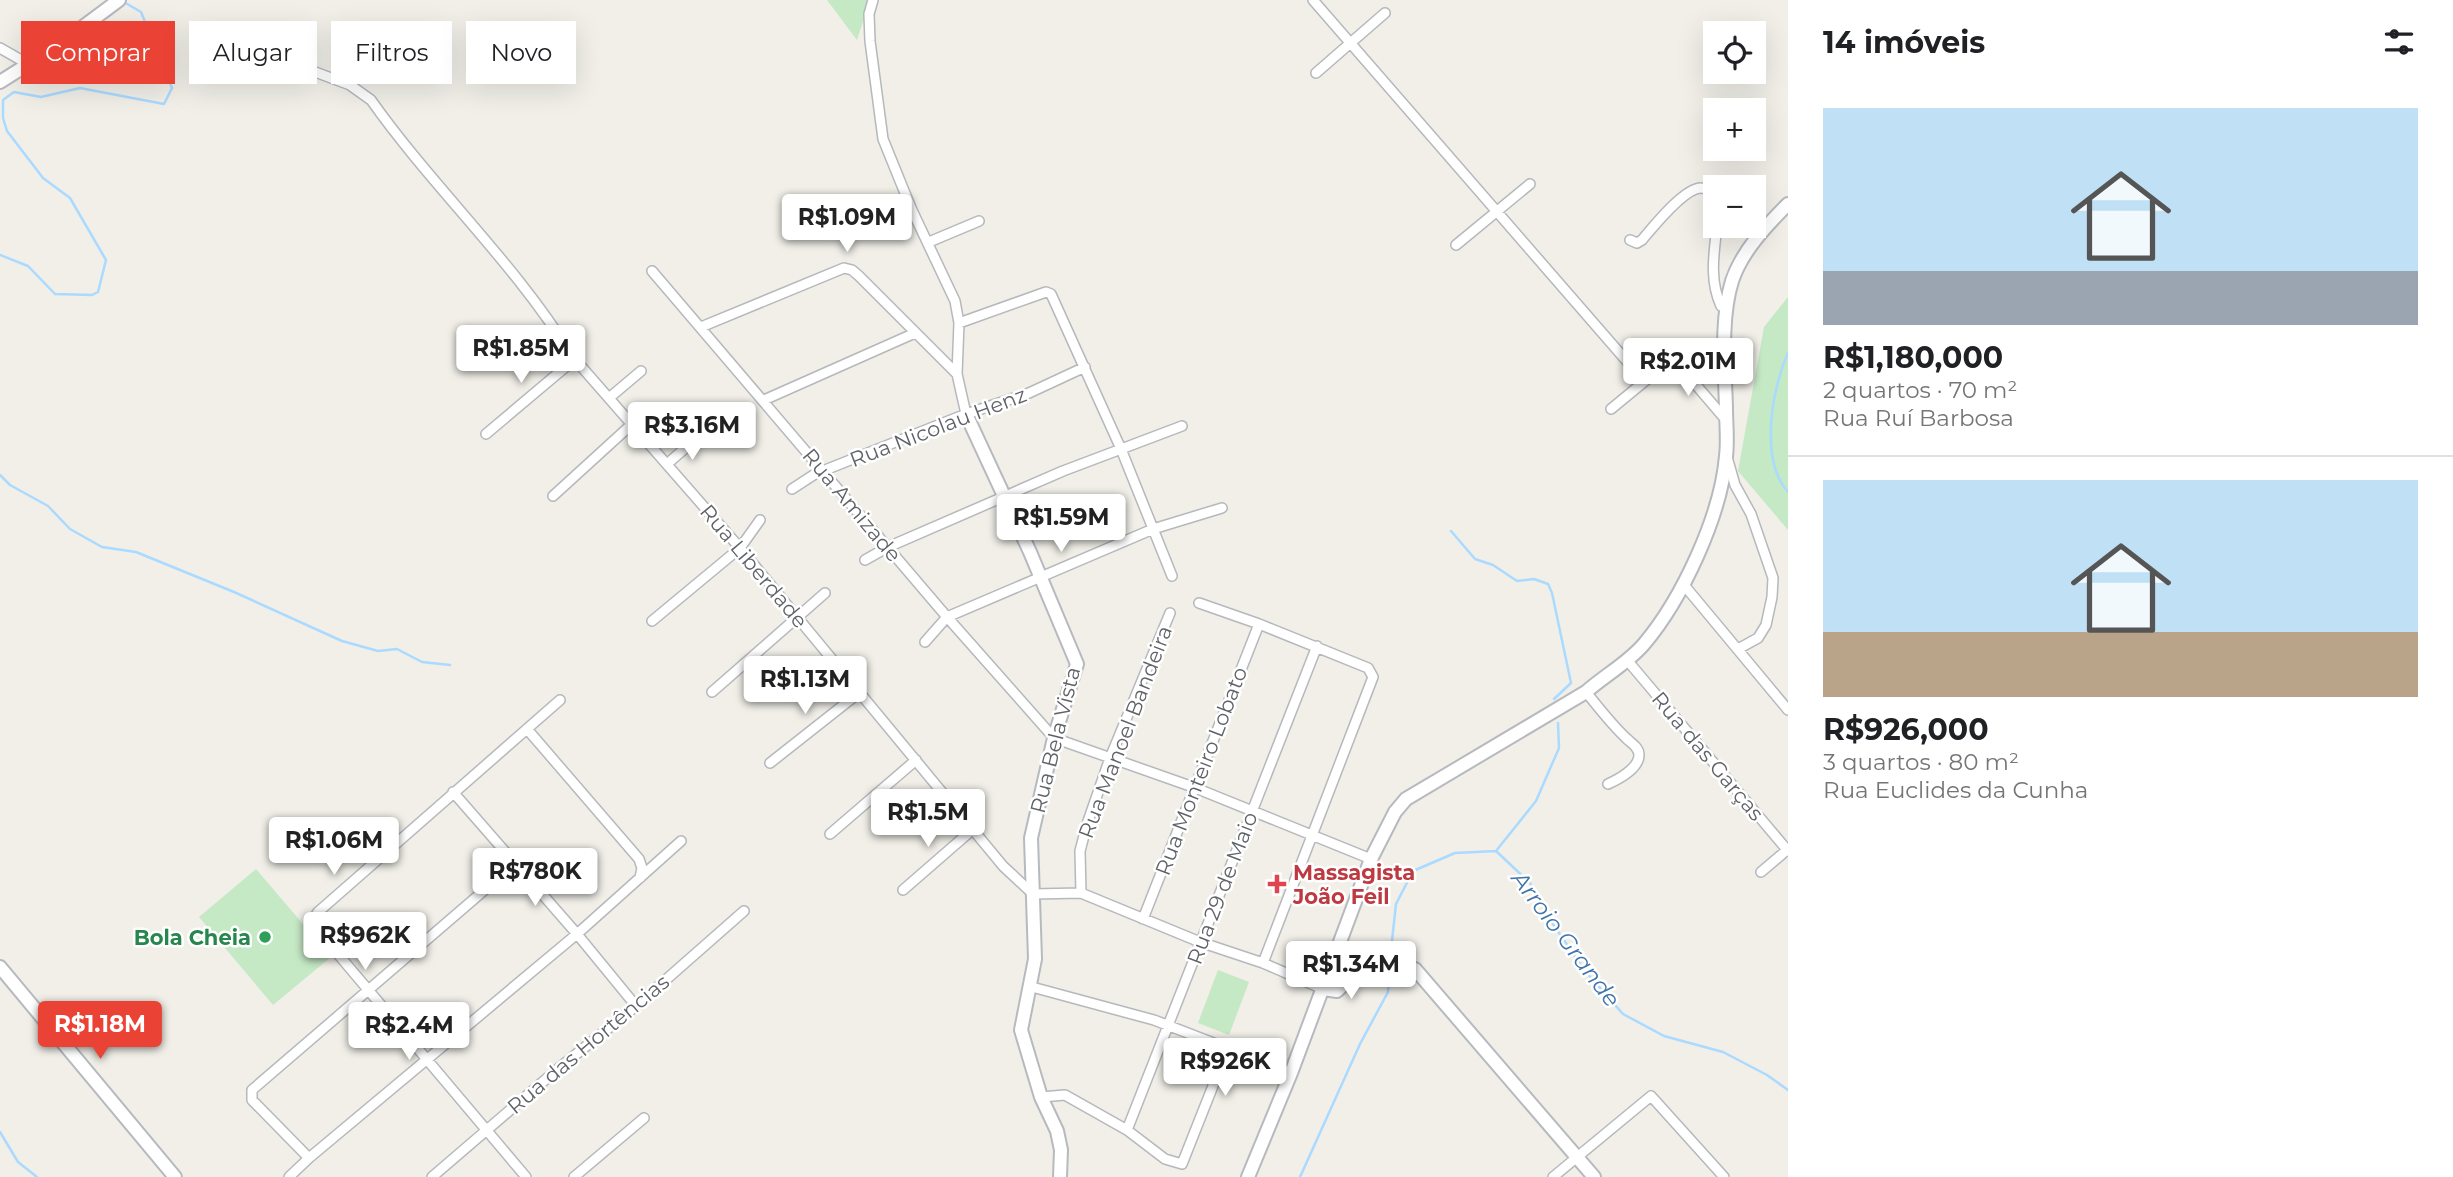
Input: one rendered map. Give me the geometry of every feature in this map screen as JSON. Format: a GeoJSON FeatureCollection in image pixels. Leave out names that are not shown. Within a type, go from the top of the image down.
{"type":"FeatureCollection","features":[{"type":"Feature","properties":{"kind":"main road"},"geometry":{"type":"LineString","coordinates":[[90,21],[117,1]]}},
{"type":"Feature","properties":{"kind":"main road"},"geometry":{"type":"LineString","coordinates":[[0,82],[21,68]]}},
{"type":"Feature","properties":{"kind":"main road"},"geometry":{"type":"LineString","coordinates":[[1248,1177],[1291,1073],[1371,859],[1395,811],[1406,799],[1586,692],[1604,675],[1627,660],[1643,646],[1684,585],[1720,492],[1727,456],[1726,307],[1733,280],[1742,259],[1766,226],[1788,204]]}},
{"type":"Feature","properties":{"kind":"main road","name":"Rua Bela Vista"},"geometry":{"type":"LineString","coordinates":[[966,414],[1042,579],[1077,664],[1054,738],[1031,838],[1035,959],[1021,1030],[1041,1097],[1059,1140],[1060,1177]]}},
{"type":"Feature","properties":{"kind":"main road"},"geometry":{"type":"LineString","coordinates":[[1323,989],[1337,991],[1371,958],[1415,969],[1594,1177]]}},
{"type":"Feature","properties":{"kind":"main road"},"geometry":{"type":"LineString","coordinates":[[0,967],[175,1177]]}},
{"type":"Feature","properties":{"kind":"street","name":"Rua Bela Vista"},"geometry":{"type":"LineString","coordinates":[[873,0],[869,14],[870,41],[883,139],[911,208],[955,301],[959,323],[957,374],[966,414]]}},
{"type":"Feature","properties":{"kind":"street"},"geometry":{"type":"LineString","coordinates":[[1313,0],[1644,381]]}},
{"type":"Feature","properties":{"kind":"street"},"geometry":{"type":"LineString","coordinates":[[1316,73],[1385,13]]}},
{"type":"Feature","properties":{"kind":"street"},"geometry":{"type":"LineString","coordinates":[[0,48],[21,60]]}},
{"type":"Feature","properties":{"kind":"street","name":"Rua Liberdade"},"geometry":{"type":"LineString","coordinates":[[317,73],[350,85],[370,100],[510,267],[575,359],[799,617],[972,830],[1003,866],[1033,894]]}},
{"type":"Feature","properties":{"kind":"street"},"geometry":{"type":"LineString","coordinates":[[1456,245],[1530,184]]}},
{"type":"Feature","properties":{"kind":"street"},"geometry":{"type":"LineString","coordinates":[[1630,240],[1637,243],[1642,240],[1670,210],[1694,190],[1703,190]]}},
{"type":"Feature","properties":{"kind":"street"},"geometry":{"type":"LineString","coordinates":[[929,242],[979,221]]}},
{"type":"Feature","properties":{"kind":"street"},"geometry":{"type":"LineString","coordinates":[[1716,238],[1714,288],[1721,306],[1726,307]]}},
{"type":"Feature","properties":{"kind":"street"},"geometry":{"type":"LineString","coordinates":[[701,327],[844,268],[859,276],[957,374]]}},
{"type":"Feature","properties":{"kind":"street","name":"Rua Amizade"},"geometry":{"type":"LineString","coordinates":[[652,271],[947,617],[1054,738]]}},
{"type":"Feature","properties":{"kind":"street"},"geometry":{"type":"LineString","coordinates":[[959,323],[1046,292],[1055,300],[1121,449],[1172,576]]}},
{"type":"Feature","properties":{"kind":"street"},"geometry":{"type":"LineString","coordinates":[[764,400],[915,333]]}},
{"type":"Feature","properties":{"kind":"street"},"geometry":{"type":"LineString","coordinates":[[1611,408],[1672,358],[1726,420]]}},
{"type":"Feature","properties":{"kind":"street"},"geometry":{"type":"LineString","coordinates":[[486,435],[575,359]]}},
{"type":"Feature","properties":{"kind":"street","name":"Rua Nicolau Henz"},"geometry":{"type":"LineString","coordinates":[[792,489],[822,471],[966,414],[1029,393],[1086,367]]}},
{"type":"Feature","properties":{"kind":"street"},"geometry":{"type":"LineString","coordinates":[[609,398],[642,371]]}},
{"type":"Feature","properties":{"kind":"street"},"geometry":{"type":"LineString","coordinates":[[553,496],[632,424]]}},
{"type":"Feature","properties":{"kind":"street"},"geometry":{"type":"LineString","coordinates":[[865,560],[888,547],[1063,471],[1182,426]]}},
{"type":"Feature","properties":{"kind":"street"},"geometry":{"type":"LineString","coordinates":[[667,464],[698,437]]}},
{"type":"Feature","properties":{"kind":"street"},"geometry":{"type":"LineString","coordinates":[[1727,456],[1735,485],[1751,514],[1773,578],[1766,625],[1758,638],[1738,649]]}},
{"type":"Feature","properties":{"kind":"street"},"geometry":{"type":"LineString","coordinates":[[925,642],[947,617],[1042,579],[1153,529],[1222,508]]}},
{"type":"Feature","properties":{"kind":"street"},"geometry":{"type":"LineString","coordinates":[[652,621],[740,548],[760,520]]}},
{"type":"Feature","properties":{"kind":"street"},"geometry":{"type":"LineString","coordinates":[[1684,585],[1788,710]]}},
{"type":"Feature","properties":{"kind":"street"},"geometry":{"type":"LineString","coordinates":[[712,692],[825,593]]}},
{"type":"Feature","properties":{"kind":"street"},"geometry":{"type":"LineString","coordinates":[[1199,603],[1317,646],[1368,668],[1373,677],[1262,963]]}},
{"type":"Feature","properties":{"kind":"street","name":"Rua Manoel Bandeira"},"geometry":{"type":"LineString","coordinates":[[1082,893],[1080,851],[1087,824],[1110,758],[1170,613]]}},
{"type":"Feature","properties":{"kind":"street","name":"Rua Monteiro Lobato"},"geometry":{"type":"LineString","coordinates":[[1143,919],[1259,624]]}},
{"type":"Feature","properties":{"kind":"street","name":"Rua 29 de Maio"},"geometry":{"type":"LineString","coordinates":[[1127,1130],[1317,646]]}},
{"type":"Feature","properties":{"kind":"street","name":"Rua das Garças"},"geometry":{"type":"LineString","coordinates":[[1627,660],[1787,851]]}},
{"type":"Feature","properties":{"kind":"street"},"geometry":{"type":"LineString","coordinates":[[769,764],[860,692]]}},
{"type":"Feature","properties":{"kind":"street"},"geometry":{"type":"LineString","coordinates":[[1586,692],[1609,721],[1638,749],[1639,758],[1635,765],[1608,784]]}},
{"type":"Feature","properties":{"kind":"street"},"geometry":{"type":"LineString","coordinates":[[526,1177],[316,928],[313,919],[453,792],[561,700]]}},
{"type":"Feature","properties":{"kind":"street"},"geometry":{"type":"LineString","coordinates":[[527,729],[639,859],[642,868],[640,878]]}},
{"type":"Feature","properties":{"kind":"street"},"geometry":{"type":"LineString","coordinates":[[1054,738],[1193,787],[1371,859]]}},
{"type":"Feature","properties":{"kind":"street"},"geometry":{"type":"LineString","coordinates":[[830,834],[916,760]]}},
{"type":"Feature","properties":{"kind":"street"},"geometry":{"type":"LineString","coordinates":[[453,792],[636,1006]]}},
{"type":"Feature","properties":{"kind":"street"},"geometry":{"type":"LineString","coordinates":[[903,890],[972,830]]}},
{"type":"Feature","properties":{"kind":"street"},"geometry":{"type":"LineString","coordinates":[[289,1177],[577,934],[681,841]]}},
{"type":"Feature","properties":{"kind":"street"},"geometry":{"type":"LineString","coordinates":[[1761,872],[1787,851]]}},
{"type":"Feature","properties":{"kind":"street"},"geometry":{"type":"LineString","coordinates":[[309,1158],[252,1100],[252,1090],[516,863]]}},
{"type":"Feature","properties":{"kind":"street"},"geometry":{"type":"LineString","coordinates":[[1033,894],[1082,893],[1323,989]]}},
{"type":"Feature","properties":{"kind":"street","name":"Rua das Hortências"},"geometry":{"type":"LineString","coordinates":[[432,1177],[636,1006],[744,911]]}},
{"type":"Feature","properties":{"kind":"street"},"geometry":{"type":"LineString","coordinates":[[1031,987],[1169,1025],[1291,1073]]}},
{"type":"Feature","properties":{"kind":"street"},"geometry":{"type":"LineString","coordinates":[[1041,1097],[1065,1095],[1127,1130],[1150,1149],[1182,1164],[1228,1048]]}},
{"type":"Feature","properties":{"kind":"street"},"geometry":{"type":"LineString","coordinates":[[1553,1177],[1651,1096],[1723,1177]]}},
{"type":"Feature","properties":{"kind":"street"},"geometry":{"type":"LineString","coordinates":[[574,1177],[644,1118]]}},
{"type":"Feature","properties":{"kind":"green space"},"geometry":{"type":"Polygon","coordinates":[[[827,0],[870,0],[857,40],[827,0]]]}},
{"type":"Feature","properties":{"kind":"green space"},"geometry":{"type":"Polygon","coordinates":[[[1788,297],[1788,530],[1738,471],[1764,327],[1788,297]]]}},
{"type":"Feature","properties":{"kind":"green space","name":"Bola Cheia"},"geometry":{"type":"Polygon","coordinates":[[[256,869],[331,957],[273,1005],[199,917],[256,869]]]}},
{"type":"Feature","properties":{"kind":"green space"},"geometry":{"type":"Polygon","coordinates":[[[1218,970],[1249,982],[1229,1035],[1198,1023],[1218,970]]]}},
{"type":"Feature","properties":{"kind":"waterway"},"geometry":{"type":"LineString","coordinates":[[0,255],[28,266],[55,294],[92,295],[98,292],[106,260],[70,198],[43,178],[7,131],[3,118],[3,100],[14,92],[41,97],[80,88],[164,104],[172,88],[141,12],[122,1]]}},
{"type":"Feature","properties":{"kind":"waterway","name":"Arroio Grande"},"geometry":{"type":"LineString","coordinates":[[1788,353],[1777,385],[1771,424],[1774,462],[1779,478],[1788,492]]}},
{"type":"Feature","properties":{"kind":"waterway"},"geometry":{"type":"LineString","coordinates":[[0,475],[10,485],[48,506],[70,529],[102,547],[136,552],[234,592],[342,641],[378,651],[397,649],[422,662],[450,665]]}},
{"type":"Feature","properties":{"kind":"waterway"},"geometry":{"type":"LineString","coordinates":[[1451,531],[1475,559],[1493,565],[1517,581],[1534,579],[1548,584],[1571,683],[1554,699]]}},
{"type":"Feature","properties":{"kind":"waterway"},"geometry":{"type":"LineString","coordinates":[[1496,851],[1536,801],[1559,748],[1558,723]]}},
{"type":"Feature","properties":{"kind":"waterway","name":"Arroio Grande"},"geometry":{"type":"LineString","coordinates":[[1390,959],[1396,904],[1413,871],[1455,853],[1496,851],[1530,883],[1551,921],[1584,970],[1623,1014],[1664,1036],[1723,1052],[1767,1075],[1788,1090]]}},
{"type":"Feature","properties":{"kind":"waterway","name":"Arroio Grande"},"geometry":{"type":"LineString","coordinates":[[1300,1177],[1360,1044],[1388,992],[1390,966]]}},
{"type":"Feature","properties":{"kind":"waterway"},"geometry":{"type":"LineString","coordinates":[[0,1132],[18,1162],[37,1177]]}},
{"type":"Feature","properties":{"kind":"place","name":"Massagista João Feil"},"geometry":{"type":"Point","coordinates":[1277,884]}},
{"type":"Feature","properties":{"kind":"place","name":"Bola Cheia"},"geometry":{"type":"Point","coordinates":[265,937]}}]}
